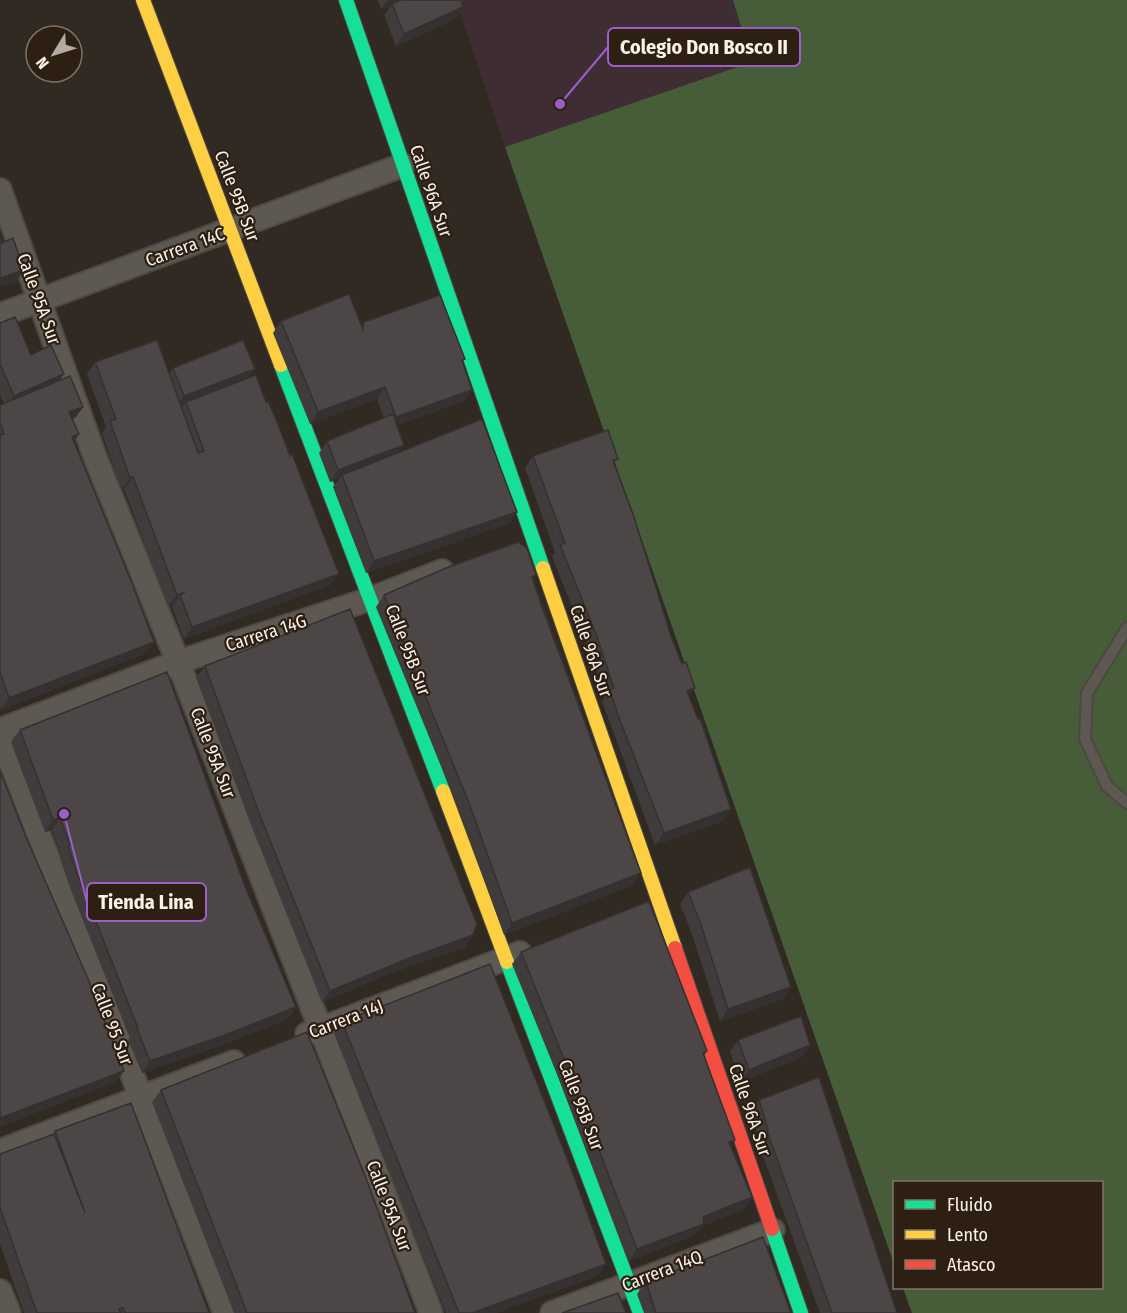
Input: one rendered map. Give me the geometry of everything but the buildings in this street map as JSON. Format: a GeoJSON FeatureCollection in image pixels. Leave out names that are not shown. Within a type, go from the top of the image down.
{"type":"FeatureCollection","features":[{"type":"Feature","properties":{"kind":"street","name":"Calle 95B Sur"},"geometry":{"type":"LineString","coordinates":[[143,0],[640,1313]]}},
{"type":"Feature","properties":{"kind":"street","name":"Calle 96A Sur"},"geometry":{"type":"LineString","coordinates":[[346,0],[801,1313]]}},
{"type":"Feature","properties":{"kind":"street","name":"Carrera 14C"},"geometry":{"type":"LineString","coordinates":[[0,315],[403,165]]}},
{"type":"Feature","properties":{"kind":"street","name":"Calle 95A Sur"},"geometry":{"type":"LineString","coordinates":[[0,190],[95,457],[178,662],[432,1313]]}},
{"type":"Feature","properties":{"kind":"street"},"geometry":{"type":"LineString","coordinates":[[511,546],[532,537]]}},
{"type":"Feature","properties":{"kind":"street","name":"Carrera 14G"},"geometry":{"type":"LineString","coordinates":[[0,729],[178,662],[370,599],[456,566]]}},
{"type":"Feature","properties":{"kind":"street","name":"Calle 95 Sur"},"geometry":{"type":"LineString","coordinates":[[0,735],[225,1313]]}},
{"type":"Feature","properties":{"kind":"street"},"geometry":{"type":"LineString","coordinates":[[636,908],[658,900]]}},
{"type":"Feature","properties":{"kind":"street","name":"Carrera 14J"},"geometry":{"type":"LineString","coordinates":[[288,1041],[538,945]]}},
{"type":"Feature","properties":{"kind":"street"},"geometry":{"type":"LineString","coordinates":[[0,1151],[256,1053]]}},
{"type":"Feature","properties":{"kind":"street","name":"Carrera 14Q"},"geometry":{"type":"LineString","coordinates":[[552,1313],[773,1230]]}},
{"type":"Feature","properties":{"kind":"street"},"geometry":{"type":"LineString","coordinates":[[0,1291],[9,1313]]}},
{"type":"Feature","properties":{"kind":"lane"},"geometry":{"type":"LineString","coordinates":[[1127,628],[1087,693],[1085,738],[1107,786],[1127,803]]}},
{"type":"Feature","properties":{"kind":"shaded area"},"geometry":{"type":"Polygon","coordinates":[[[456,0],[733,0],[752,62],[505,147],[456,0]]]}},
{"type":"Feature","properties":{"kind":"green space"},"geometry":{"type":"Polygon","coordinates":[[[733,0],[1127,0],[1127,1313],[912,1313],[903,1289],[1103,1289],[1103,1181],[893,1181],[893,1261],[505,147],[752,62],[733,0]]]}},
{"type":"Feature","properties":{"kind":"traffic: fast"},"geometry":{"type":"LineString","coordinates":[[346,0],[543,568]]}},
{"type":"Feature","properties":{"kind":"traffic: fast"},"geometry":{"type":"LineString","coordinates":[[281,365],[443,791]]}},
{"type":"Feature","properties":{"kind":"traffic: fast"},"geometry":{"type":"LineString","coordinates":[[507,962],[640,1313]]}},
{"type":"Feature","properties":{"kind":"traffic: fast"},"geometry":{"type":"LineString","coordinates":[[772,1229],[801,1313]]}},
{"type":"Feature","properties":{"kind":"traffic: slow"},"geometry":{"type":"LineString","coordinates":[[143,0],[281,365]]}},
{"type":"Feature","properties":{"kind":"traffic: slow"},"geometry":{"type":"LineString","coordinates":[[543,568],[675,948]]}},
{"type":"Feature","properties":{"kind":"traffic: slow"},"geometry":{"type":"LineString","coordinates":[[443,791],[507,962]]}},
{"type":"Feature","properties":{"kind":"traffic: jam"},"geometry":{"type":"LineString","coordinates":[[675,948],[772,1229]]}},
{"type":"Feature","properties":{"kind":"place","name":"Colegio Don Bosco II"},"geometry":{"type":"Point","coordinates":[560,104]}},
{"type":"Feature","properties":{"kind":"place","name":"Tienda Lina"},"geometry":{"type":"Point","coordinates":[64,814]}}]}
